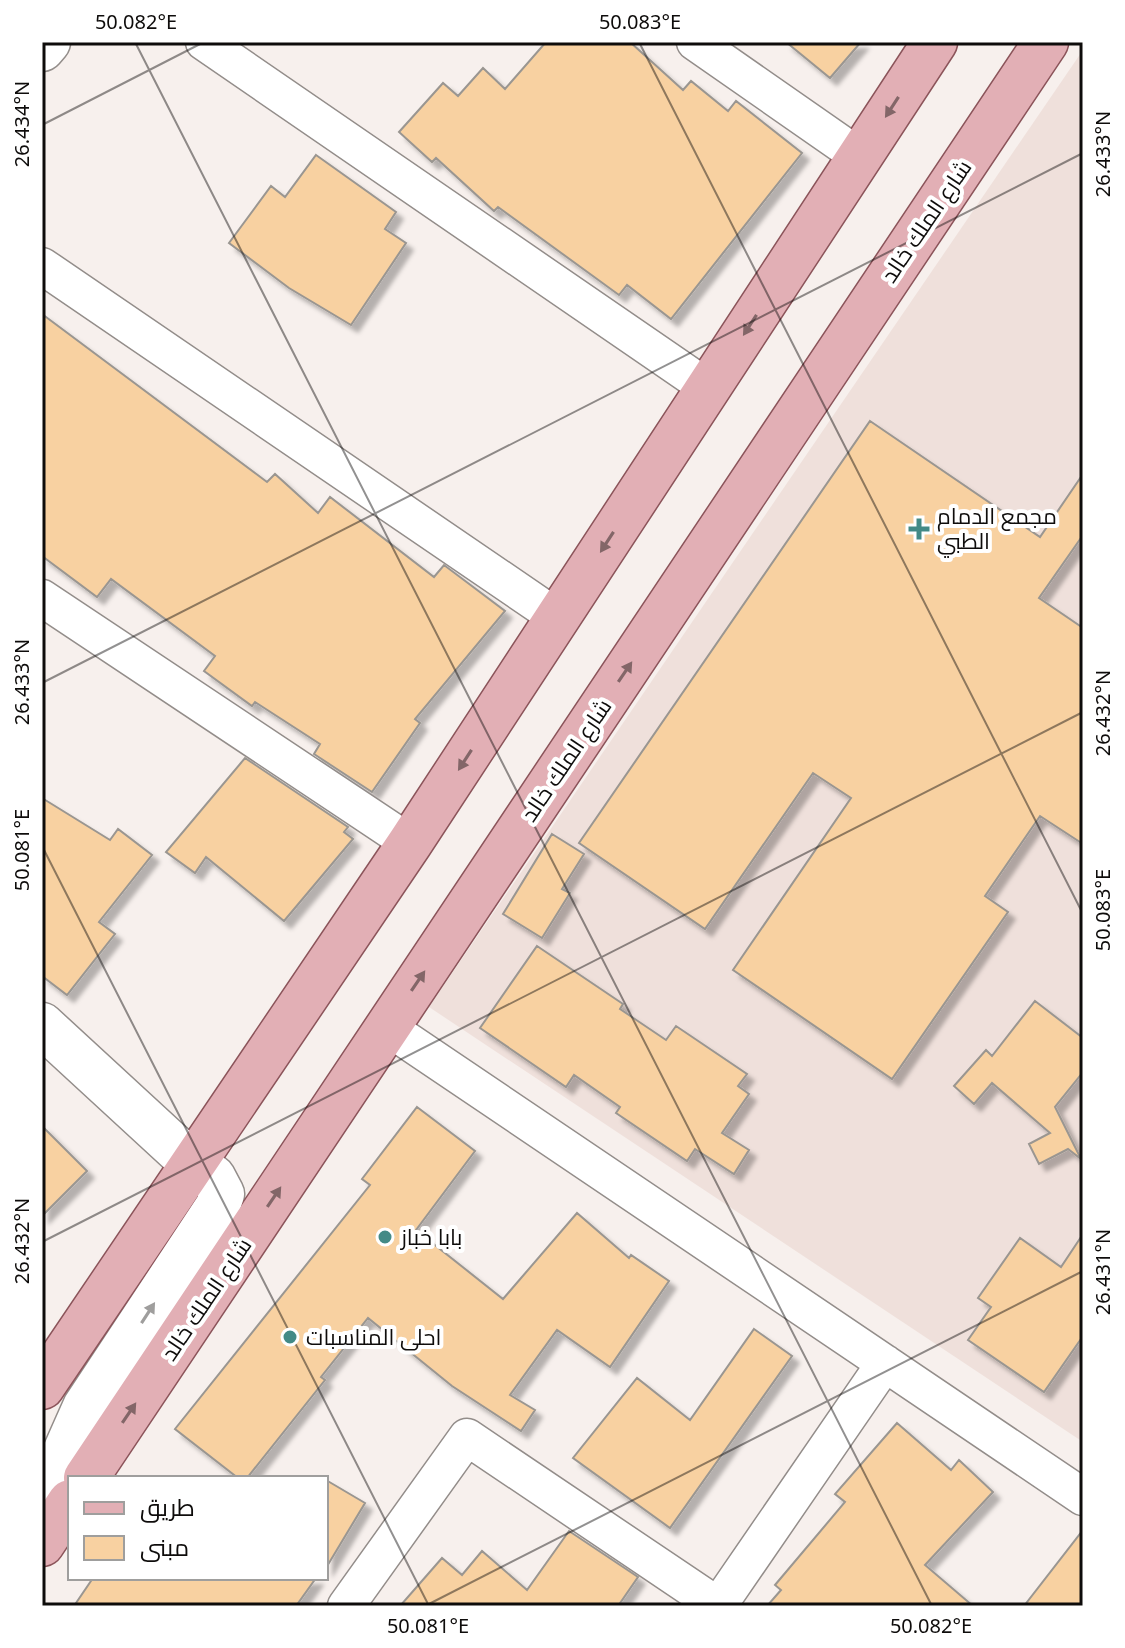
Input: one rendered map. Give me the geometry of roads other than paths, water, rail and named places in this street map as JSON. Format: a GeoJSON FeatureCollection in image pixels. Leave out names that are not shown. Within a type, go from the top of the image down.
{"type":"FeatureCollection","features":[{"type":"Feature","properties":{"kind":"main road"},"geometry":{"type":"LineString","coordinates":[[42,1387],[410,843],[935,42]]}},
{"type":"Feature","properties":{"kind":"main road","name":"شارع الملك خالد"},"geometry":{"type":"LineString","coordinates":[[87,1476],[1046,42]]}},
{"type":"Feature","properties":{"kind":"main road"},"geometry":{"type":"LineString","coordinates":[[42,1544],[68,1505]]}},
{"type":"Feature","properties":{"kind":"street"},"geometry":{"type":"LineString","coordinates":[[42,49],[48,42]]}},
{"type":"Feature","properties":{"kind":"street"},"geometry":{"type":"LineString","coordinates":[[204,42],[708,388]]}},
{"type":"Feature","properties":{"kind":"street"},"geometry":{"type":"LineString","coordinates":[[695,42],[860,157]]}},
{"type":"Feature","properties":{"kind":"street"},"geometry":{"type":"LineString","coordinates":[[42,266],[558,618]]}},
{"type":"Feature","properties":{"kind":"street"},"geometry":{"type":"LineString","coordinates":[[42,598],[410,843]]}},
{"type":"Feature","properties":{"kind":"street"},"geometry":{"type":"LineString","coordinates":[[42,1025],[219,1185],[222,1194],[218,1206],[85,1407],[61,1461],[42,1532]]}},
{"type":"Feature","properties":{"kind":"street"},"geometry":{"type":"LineString","coordinates":[[387,1027],[1083,1497]]}},
{"type":"Feature","properties":{"kind":"street"},"geometry":{"type":"LineString","coordinates":[[346,1606],[467,1437],[718,1606],[885,1363]]}},
{"type":"Feature","properties":{"kind":"place","name":"مجمع الدمام الطبي"},"geometry":{"type":"Point","coordinates":[919,529]}},
{"type":"Feature","properties":{"kind":"place","name":"بابا خباز"},"geometry":{"type":"Point","coordinates":[385,1237]}},
{"type":"Feature","properties":{"kind":"place","name":"احلى المناسبات"},"geometry":{"type":"Point","coordinates":[290,1337]}}]}
